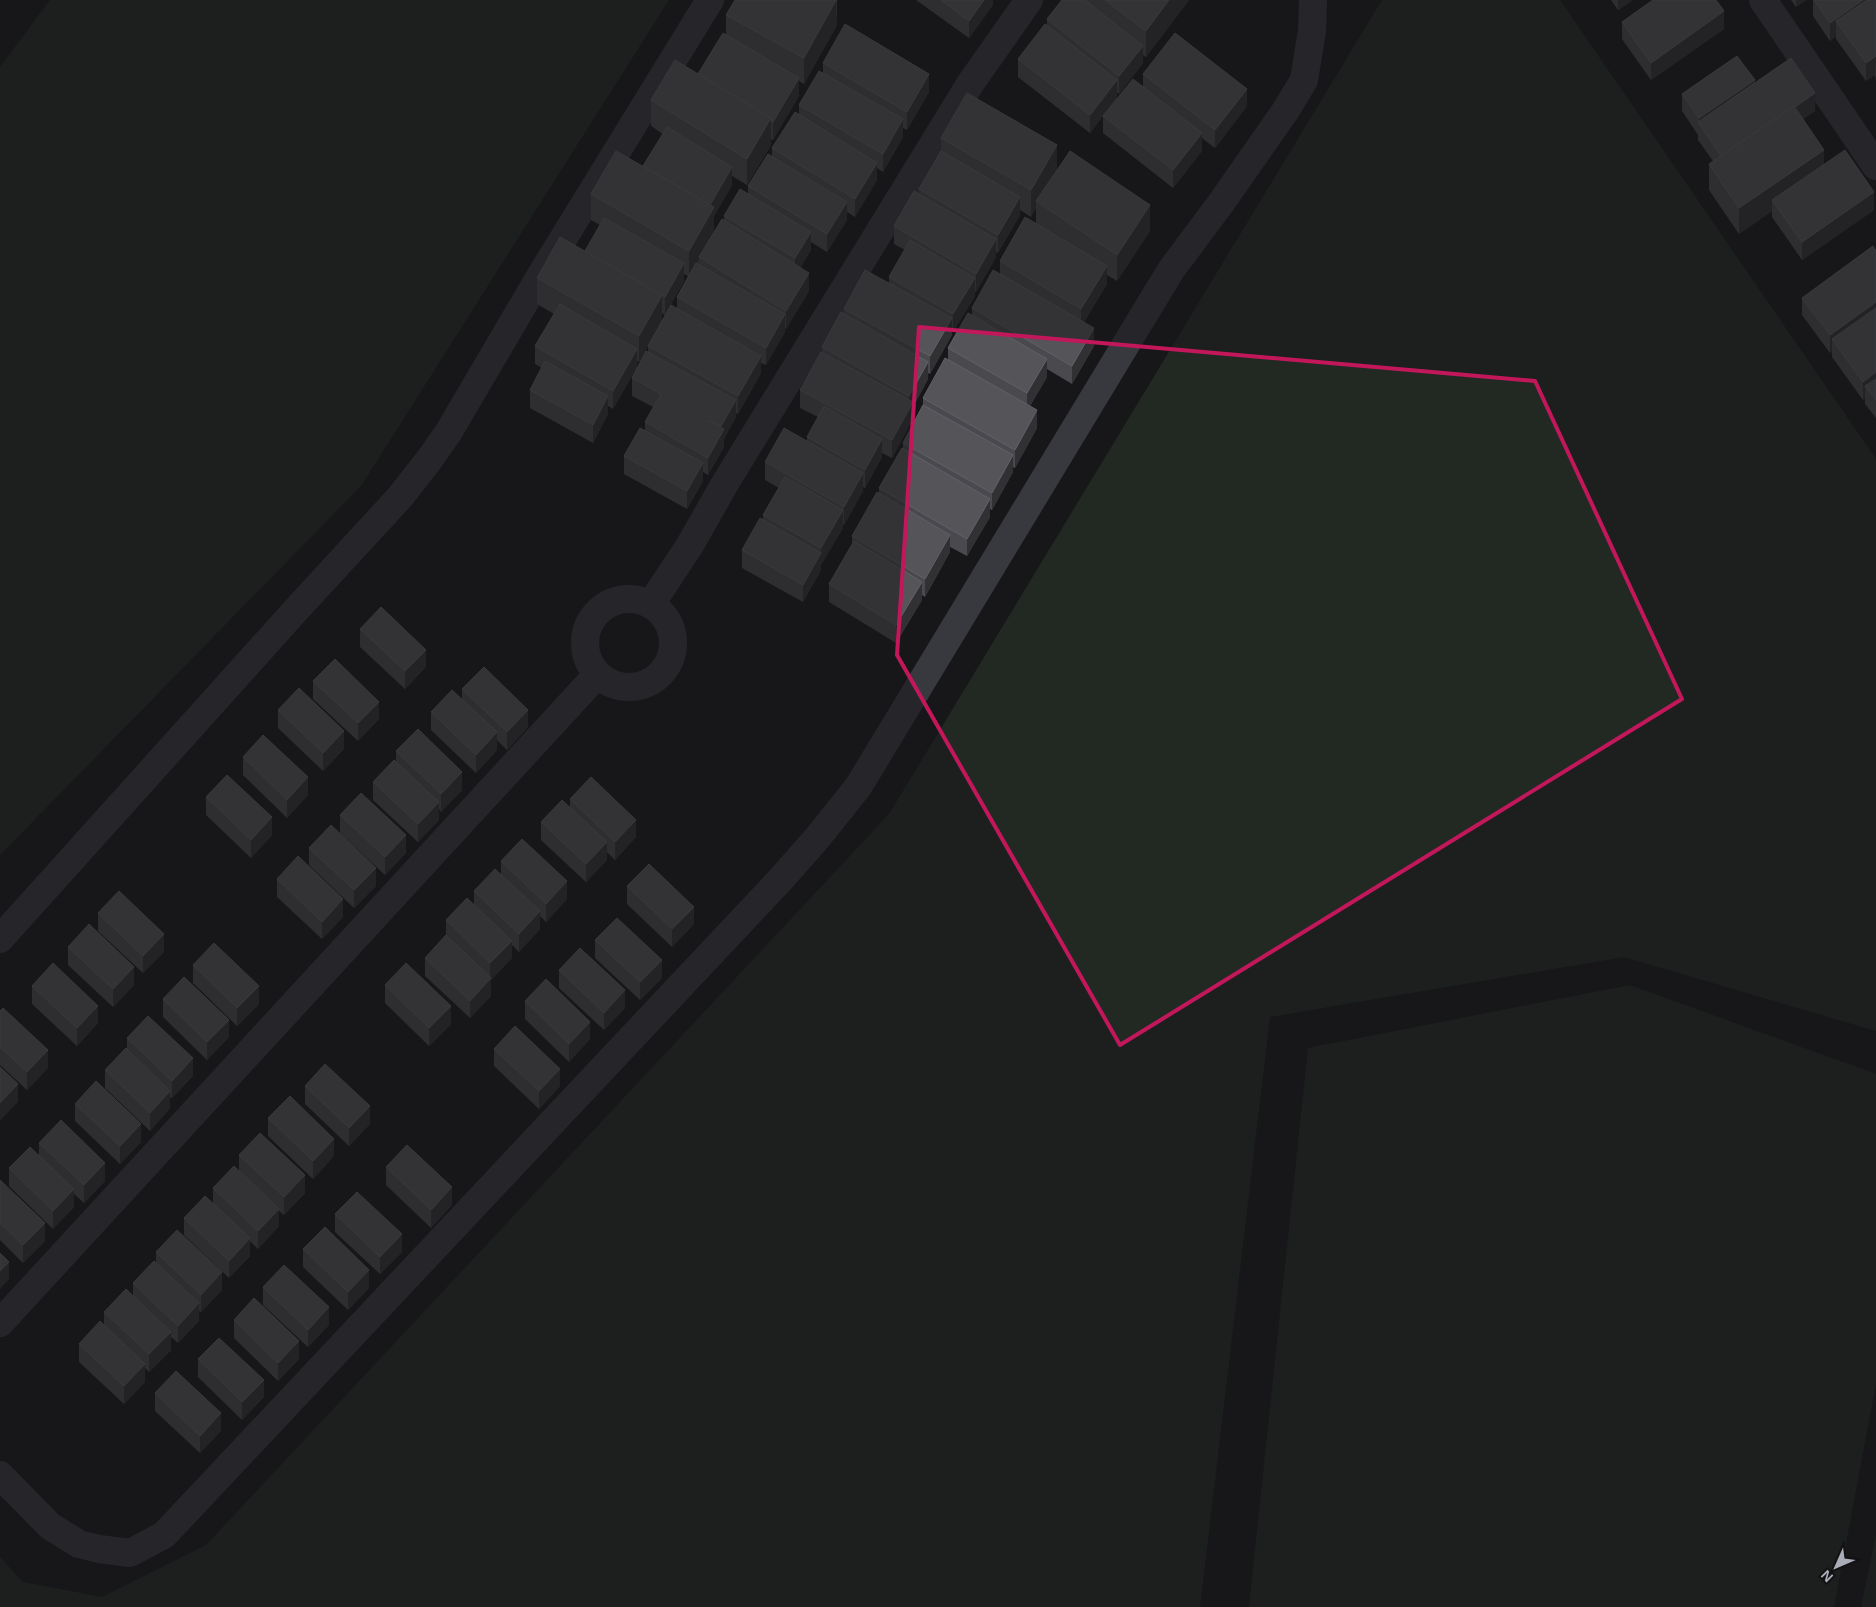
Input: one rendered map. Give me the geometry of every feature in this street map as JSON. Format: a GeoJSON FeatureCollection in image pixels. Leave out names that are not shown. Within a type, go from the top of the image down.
{"type":"FeatureCollection","features":[{"type":"Feature","properties":{"kind":"street"},"geometry":{"type":"LineString","coordinates":[[0,939],[288,619],[400,498],[430,460],[448,433],[539,278],[710,0]]}},
{"type":"Feature","properties":{"kind":"street"},"geometry":{"type":"LineString","coordinates":[[651,604],[690,545],[724,484],[970,84],[1029,0]]}},
{"type":"Feature","properties":{"kind":"street"},"geometry":{"type":"LineString","coordinates":[[0,1475],[50,1526],[78,1544],[130,1553],[164,1535],[794,865],[858,787],[1171,270],[1221,203],[1304,80],[1312,31],[1313,0]]}},
{"type":"Feature","properties":{"kind":"street"},"geometry":{"type":"LineString","coordinates":[[1763,0],[1876,166]]}},
{"type":"Feature","properties":{"kind":"street"},"geometry":{"type":"LineString","coordinates":[[620,600],[636,600],[651,604],[667,620],[674,640],[670,661],[666,667],[657,678],[638,687],[616,686],[597,675],[588,662],[584,646],[586,630],[594,616],[605,606],[620,600]]}},
{"type":"Feature","properties":{"kind":"street"},"geometry":{"type":"LineString","coordinates":[[0,1324],[597,675]]}},
{"type":"Feature","properties":{"kind":"highlighted area"},"geometry":{"type":"Polygon","coordinates":[[[919,327],[1535,381],[1682,699],[1120,1045],[897,655],[919,327]]]}},
{"type":"Feature","properties":{"kind":"shaded area"},"geometry":{"type":"Polygon","coordinates":[[[50,0],[669,0],[361,486],[0,855],[0,67],[50,0]]]}},
{"type":"Feature","properties":{"kind":"shaded area"},"geometry":{"type":"Polygon","coordinates":[[[1382,0],[1560,0],[1876,459],[1876,1031],[1624,957],[1270,1017],[1200,1607],[0,1607],[0,1557],[23,1582],[102,1597],[206,1545],[889,814],[1382,0]]]}},
{"type":"Feature","properties":{"kind":"shaded area"},"geometry":{"type":"Polygon","coordinates":[[[1630,985],[1876,1074],[1876,1384],[1834,1607],[1249,1607],[1308,1048],[1630,985]]]}},
{"type":"Feature","properties":{"kind":"shaded area"},"geometry":{"type":"Polygon","coordinates":[[[1876,1535],[1876,1607],[1861,1607],[1876,1535]]]}},
{"type":"Feature","properties":{"kind":"building"},"geometry":{"type":"Polygon","coordinates":[[[735,0],[836,0],[804,58],[726,15],[735,0]]]}},
{"type":"Feature","properties":{"kind":"building"},"geometry":{"type":"Polygon","coordinates":[[[941,0],[984,0],[969,21],[941,0]]]}},
{"type":"Feature","properties":{"kind":"building"},"geometry":{"type":"Polygon","coordinates":[[[1062,0],[1085,0],[1143,46],[1119,76],[1047,19],[1062,0]]]}},
{"type":"Feature","properties":{"kind":"building"},"geometry":{"type":"Polygon","coordinates":[[[1105,0],[1169,0],[1146,31],[1105,0]]]}},
{"type":"Feature","properties":{"kind":"building"},"geometry":{"type":"Polygon","coordinates":[[[1653,0],[1716,0],[1724,11],[1651,63],[1622,22],[1653,0]]]}},
{"type":"Feature","properties":{"kind":"building"},"geometry":{"type":"Polygon","coordinates":[[[1814,0],[1863,0],[1830,23],[1814,0]]]}},
{"type":"Feature","properties":{"kind":"building"},"geometry":{"type":"Polygon","coordinates":[[[1867,0],[1876,0],[1876,56],[1866,63],[1836,21],[1867,0]]]}},
{"type":"Feature","properties":{"kind":"building"},"geometry":{"type":"Polygon","coordinates":[[[845,24],[929,74],[907,112],[823,63],[845,24]]]}},
{"type":"Feature","properties":{"kind":"building"},"geometry":{"type":"Polygon","coordinates":[[[1045,24],[1117,80],[1090,115],[1018,59],[1045,24]]]}},
{"type":"Feature","properties":{"kind":"building"},"geometry":{"type":"Polygon","coordinates":[[[723,33],[799,78],[773,122],[771,118],[698,74],[723,33]]]}},
{"type":"Feature","properties":{"kind":"building"},"geometry":{"type":"Polygon","coordinates":[[[1175,33],[1247,89],[1215,130],[1143,74],[1175,33]]]}},
{"type":"Feature","properties":{"kind":"building"},"geometry":{"type":"Polygon","coordinates":[[[1737,56],[1755,80],[1699,118],[1682,94],[1737,56]]]}},
{"type":"Feature","properties":{"kind":"building"},"geometry":{"type":"Polygon","coordinates":[[[1791,58],[1815,93],[1721,156],[1698,122],[1791,58]]]}},
{"type":"Feature","properties":{"kind":"building"},"geometry":{"type":"Polygon","coordinates":[[[675,60],[771,118],[747,159],[651,100],[675,60]]]}},
{"type":"Feature","properties":{"kind":"building"},"geometry":{"type":"Polygon","coordinates":[[[819,71],[903,119],[883,154],[799,105],[819,71]]]}},
{"type":"Feature","properties":{"kind":"building"},"geometry":{"type":"Polygon","coordinates":[[[1133,79],[1202,133],[1173,170],[1103,116],[1133,79]]]}},
{"type":"Feature","properties":{"kind":"building"},"geometry":{"type":"Polygon","coordinates":[[[967,93],[1057,145],[1031,190],[941,138],[967,93]]]}},
{"type":"Feature","properties":{"kind":"building"},"geometry":{"type":"Polygon","coordinates":[[[1794,106],[1824,150],[1739,208],[1709,164],[1794,106]]]}},
{"type":"Feature","properties":{"kind":"building"},"geometry":{"type":"Polygon","coordinates":[[[795,112],[877,163],[855,199],[772,148],[795,112]]]}},
{"type":"Feature","properties":{"kind":"building"},"geometry":{"type":"Polygon","coordinates":[[[667,127],[732,167],[710,205],[643,166],[667,127]]]}},
{"type":"Feature","properties":{"kind":"building"},"geometry":{"type":"Polygon","coordinates":[[[1845,150],[1874,192],[1802,242],[1772,200],[1845,150]]]}},
{"type":"Feature","properties":{"kind":"building"},"geometry":{"type":"Polygon","coordinates":[[[616,151],[714,207],[689,251],[591,194],[616,151]]]}},
{"type":"Feature","properties":{"kind":"building"},"geometry":{"type":"Polygon","coordinates":[[[941,151],[1020,197],[998,235],[919,189],[941,151]]]}},
{"type":"Feature","properties":{"kind":"building"},"geometry":{"type":"Polygon","coordinates":[[[1070,151],[1150,205],[1117,255],[1036,201],[1070,151]]]}},
{"type":"Feature","properties":{"kind":"building"},"geometry":{"type":"Polygon","coordinates":[[[768,154],[847,202],[827,234],[748,186],[768,154]]]}},
{"type":"Feature","properties":{"kind":"building"},"geometry":{"type":"Polygon","coordinates":[[[740,189],[811,232],[795,258],[724,216],[740,189]]]}},
{"type":"Feature","properties":{"kind":"building"},"geometry":{"type":"Polygon","coordinates":[[[914,191],[996,239],[976,274],[894,226],[914,191]]]}},
{"type":"Feature","properties":{"kind":"building"},"geometry":{"type":"Polygon","coordinates":[[[1025,217],[1107,266],[1081,309],[1000,261],[1025,217]]]}},
{"type":"Feature","properties":{"kind":"building"},"geometry":{"type":"Polygon","coordinates":[[[604,218],[684,263],[665,297],[585,251],[604,218]]]}},
{"type":"Feature","properties":{"kind":"building"},"geometry":{"type":"Polygon","coordinates":[[[722,219],[809,273],[786,311],[699,257],[722,219]]]}},
{"type":"Feature","properties":{"kind":"building"},"geometry":{"type":"Polygon","coordinates":[[[560,237],[662,295],[639,336],[537,278],[560,237]]]}},
{"type":"Feature","properties":{"kind":"building"},"geometry":{"type":"Polygon","coordinates":[[[910,240],[975,278],[953,314],[889,277],[910,240]]]}},
{"type":"Feature","properties":{"kind":"building"},"geometry":{"type":"Polygon","coordinates":[[[1873,246],[1876,251],[1876,302],[1830,335],[1802,298],[1873,246]]]}},
{"type":"Feature","properties":{"kind":"building"},"geometry":{"type":"Polygon","coordinates":[[[696,263],[785,314],[766,348],[677,297],[696,263]]]}},
{"type":"Feature","properties":{"kind":"building"},"geometry":{"type":"Polygon","coordinates":[[[865,270],[952,318],[930,356],[844,309],[865,270]]]}},
{"type":"Feature","properties":{"kind":"building"},"geometry":{"type":"Polygon","coordinates":[[[993,270],[1094,328],[1072,366],[972,308],[993,270]]]}},
{"type":"Feature","properties":{"kind":"building"},"geometry":{"type":"Polygon","coordinates":[[[560,304],[637,349],[613,391],[535,346],[560,304]]]}},
{"type":"Feature","properties":{"kind":"building"},"geometry":{"type":"Polygon","coordinates":[[[671,305],[761,356],[738,396],[648,346],[671,305]]]}},
{"type":"Feature","properties":{"kind":"building"},"geometry":{"type":"Polygon","coordinates":[[[1876,308],[1876,372],[1863,382],[1832,339],[1876,308]]]}},
{"type":"Feature","properties":{"kind":"building"},"geometry":{"type":"Polygon","coordinates":[[[841,312],[928,362],[909,396],[822,347],[841,312]]]}},
{"type":"Feature","properties":{"kind":"building"},"geometry":{"type":"Polygon","coordinates":[[[968,313],[1047,359],[1027,393],[948,348],[968,313]]]}},
{"type":"Feature","properties":{"kind":"building"},"geometry":{"type":"Polygon","coordinates":[[[646,351],[736,400],[721,426],[708,420],[724,429],[708,458],[645,422],[661,394],[632,378],[646,351]]]}},
{"type":"Feature","properties":{"kind":"building"},"geometry":{"type":"Polygon","coordinates":[[[821,352],[913,402],[892,440],[800,390],[821,352]]]}},
{"type":"Feature","properties":{"kind":"building"},"geometry":{"type":"Polygon","coordinates":[[[945,358],[1037,410],[1015,450],[923,398],[945,358]]]}},
{"type":"Feature","properties":{"kind":"building"},"geometry":{"type":"Polygon","coordinates":[[[545,361],[608,396],[593,425],[530,390],[545,361]]]}},
{"type":"Feature","properties":{"kind":"building"},"geometry":{"type":"Polygon","coordinates":[[[1876,379],[1876,400],[1865,386],[1876,379]]]}},
{"type":"Feature","properties":{"kind":"building"},"geometry":{"type":"Polygon","coordinates":[[[923,405],[1013,455],[992,493],[903,443],[923,405]]]}},
{"type":"Feature","properties":{"kind":"building"},"geometry":{"type":"Polygon","coordinates":[[[824,406],[882,439],[865,470],[807,437],[824,406]]]}},
{"type":"Feature","properties":{"kind":"building"},"geometry":{"type":"Polygon","coordinates":[[[640,428],[703,463],[687,491],[624,456],[640,428]]]}},
{"type":"Feature","properties":{"kind":"building"},"geometry":{"type":"Polygon","coordinates":[[[784,428],[863,473],[844,507],[765,462],[784,428]]]}},
{"type":"Feature","properties":{"kind":"building"},"geometry":{"type":"Polygon","coordinates":[[[902,448],[990,499],[967,539],[879,488],[902,448]]]}},
{"type":"Feature","properties":{"kind":"building"},"geometry":{"type":"Polygon","coordinates":[[[785,477],[843,510],[821,548],[763,515],[785,477]]]}},
{"type":"Feature","properties":{"kind":"building"},"geometry":{"type":"Polygon","coordinates":[[[877,492],[950,535],[925,579],[852,536],[877,492]]]}},
{"type":"Feature","properties":{"kind":"building"},"geometry":{"type":"Polygon","coordinates":[[[760,518],[821,553],[803,585],[742,550],[760,518]]]}},
{"type":"Feature","properties":{"kind":"building"},"geometry":{"type":"Polygon","coordinates":[[[854,541],[922,582],[896,625],[829,584],[854,541]]]}},
{"type":"Feature","properties":{"kind":"building"},"geometry":{"type":"Polygon","coordinates":[[[381,607],[426,650],[405,671],[360,629],[381,607]]]}},
{"type":"Feature","properties":{"kind":"building"},"geometry":{"type":"Polygon","coordinates":[[[335,659],[379,702],[358,723],[313,681],[335,659]]]}},
{"type":"Feature","properties":{"kind":"building"},"geometry":{"type":"Polygon","coordinates":[[[484,667],[528,710],[507,732],[462,689],[484,667]]]}},
{"type":"Feature","properties":{"kind":"building"},"geometry":{"type":"Polygon","coordinates":[[[299,688],[344,731],[323,753],[278,710],[299,688]]]}},
{"type":"Feature","properties":{"kind":"building"},"geometry":{"type":"Polygon","coordinates":[[[452,690],[497,732],[476,755],[431,712],[452,690]]]}},
{"type":"Feature","properties":{"kind":"building"},"geometry":{"type":"Polygon","coordinates":[[[418,729],[462,772],[441,794],[396,751],[418,729]]]}},
{"type":"Feature","properties":{"kind":"building"},"geometry":{"type":"Polygon","coordinates":[[[263,735],[308,777],[287,800],[243,757],[263,735]]]}},
{"type":"Feature","properties":{"kind":"building"},"geometry":{"type":"Polygon","coordinates":[[[394,760],[439,802],[418,824],[373,782],[394,760]]]}},
{"type":"Feature","properties":{"kind":"building"},"geometry":{"type":"Polygon","coordinates":[[[227,775],[272,817],[251,840],[206,797],[227,775]]]}},
{"type":"Feature","properties":{"kind":"building"},"geometry":{"type":"Polygon","coordinates":[[[591,777],[636,820],[615,842],[570,799],[591,777]]]}},
{"type":"Feature","properties":{"kind":"building"},"geometry":{"type":"Polygon","coordinates":[[[361,793],[406,835],[385,857],[340,815],[361,793]]]}},
{"type":"Feature","properties":{"kind":"building"},"geometry":{"type":"Polygon","coordinates":[[[562,800],[607,842],[586,864],[541,822],[562,800]]]}},
{"type":"Feature","properties":{"kind":"building"},"geometry":{"type":"Polygon","coordinates":[[[331,825],[376,868],[354,890],[309,848],[331,825]]]}},
{"type":"Feature","properties":{"kind":"building"},"geometry":{"type":"Polygon","coordinates":[[[522,839],[567,881],[546,904],[501,861],[522,839]]]}},
{"type":"Feature","properties":{"kind":"building"},"geometry":{"type":"Polygon","coordinates":[[[298,856],[343,899],[322,922],[277,879],[298,856]]]}},
{"type":"Feature","properties":{"kind":"building"},"geometry":{"type":"Polygon","coordinates":[[[649,864],[694,907],[672,929],[627,886],[649,864]]]}},
{"type":"Feature","properties":{"kind":"building"},"geometry":{"type":"Polygon","coordinates":[[[495,869],[540,911],[519,934],[474,891],[495,869]]]}},
{"type":"Feature","properties":{"kind":"building"},"geometry":{"type":"Polygon","coordinates":[[[119,891],[164,934],[143,956],[98,913],[119,891]]]}},
{"type":"Feature","properties":{"kind":"building"},"geometry":{"type":"Polygon","coordinates":[[[467,898],[512,941],[490,963],[446,920],[467,898]]]}},
{"type":"Feature","properties":{"kind":"building"},"geometry":{"type":"Polygon","coordinates":[[[617,918],[662,960],[640,982],[595,940],[617,918]]]}},
{"type":"Feature","properties":{"kind":"building"},"geometry":{"type":"Polygon","coordinates":[[[89,924],[134,967],[113,989],[68,947],[89,924]]]}},
{"type":"Feature","properties":{"kind":"building"},"geometry":{"type":"Polygon","coordinates":[[[446,935],[491,978],[470,1001],[425,958],[446,935]]]}},
{"type":"Feature","properties":{"kind":"building"},"geometry":{"type":"Polygon","coordinates":[[[214,943],[259,986],[237,1008],[193,965],[214,943]]]}},
{"type":"Feature","properties":{"kind":"building"},"geometry":{"type":"Polygon","coordinates":[[[580,948],[625,990],[604,1013],[559,970],[580,948]]]}},
{"type":"Feature","properties":{"kind":"building"},"geometry":{"type":"Polygon","coordinates":[[[53,963],[98,1006],[77,1028],[32,986],[53,963]]]}},
{"type":"Feature","properties":{"kind":"building"},"geometry":{"type":"Polygon","coordinates":[[[406,963],[451,1006],[429,1028],[385,985],[406,963]]]}},
{"type":"Feature","properties":{"kind":"building"},"geometry":{"type":"Polygon","coordinates":[[[184,977],[229,1020],[207,1042],[163,999],[184,977]]]}},
{"type":"Feature","properties":{"kind":"building"},"geometry":{"type":"Polygon","coordinates":[[[546,979],[590,1022],[569,1044],[525,1001],[546,979]]]}},
{"type":"Feature","properties":{"kind":"building"},"geometry":{"type":"Polygon","coordinates":[[[3,1008],[48,1050],[27,1072],[0,1047],[0,1011],[3,1008]]]}},
{"type":"Feature","properties":{"kind":"building"},"geometry":{"type":"Polygon","coordinates":[[[148,1016],[193,1058],[172,1081],[127,1038],[148,1016]]]}},
{"type":"Feature","properties":{"kind":"building"},"geometry":{"type":"Polygon","coordinates":[[[515,1026],[560,1069],[539,1091],[494,1049],[515,1026]]]}},
{"type":"Feature","properties":{"kind":"building"},"geometry":{"type":"Polygon","coordinates":[[[126,1048],[170,1091],[150,1113],[105,1070],[126,1048]]]}},
{"type":"Feature","properties":{"kind":"building"},"geometry":{"type":"Polygon","coordinates":[[[325,1064],[370,1106],[349,1128],[305,1086],[325,1064]]]}},
{"type":"Feature","properties":{"kind":"building"},"geometry":{"type":"Polygon","coordinates":[[[0,1067],[18,1084],[0,1103],[0,1067]]]}},
{"type":"Feature","properties":{"kind":"building"},"geometry":{"type":"Polygon","coordinates":[[[96,1081],[141,1124],[120,1146],[75,1104],[96,1081]]]}},
{"type":"Feature","properties":{"kind":"building"},"geometry":{"type":"Polygon","coordinates":[[[290,1096],[334,1139],[313,1161],[268,1118],[290,1096]]]}},
{"type":"Feature","properties":{"kind":"building"},"geometry":{"type":"Polygon","coordinates":[[[61,1120],[105,1163],[84,1185],[39,1143],[61,1120]]]}},
{"type":"Feature","properties":{"kind":"building"},"geometry":{"type":"Polygon","coordinates":[[[260,1133],[305,1175],[284,1197],[239,1155],[260,1133]]]}},
{"type":"Feature","properties":{"kind":"building"},"geometry":{"type":"Polygon","coordinates":[[[407,1145],[452,1187],[431,1210],[386,1167],[407,1145]]]}},
{"type":"Feature","properties":{"kind":"building"},"geometry":{"type":"Polygon","coordinates":[[[30,1147],[74,1189],[53,1211],[9,1168],[30,1147]]]}},
{"type":"Feature","properties":{"kind":"building"},"geometry":{"type":"Polygon","coordinates":[[[234,1166],[279,1209],[258,1231],[213,1188],[234,1166]]]}},
{"type":"Feature","properties":{"kind":"building"},"geometry":{"type":"Polygon","coordinates":[[[0,1180],[45,1223],[23,1245],[0,1223],[0,1180]]]}},
{"type":"Feature","properties":{"kind":"building"},"geometry":{"type":"Polygon","coordinates":[[[357,1192],[402,1234],[380,1257],[335,1214],[357,1192]]]}},
{"type":"Feature","properties":{"kind":"building"},"geometry":{"type":"Polygon","coordinates":[[[205,1196],[250,1238],[229,1261],[184,1218],[205,1196]]]}},
{"type":"Feature","properties":{"kind":"building"},"geometry":{"type":"Polygon","coordinates":[[[325,1227],[369,1270],[348,1292],[303,1249],[325,1227]]]}},
{"type":"Feature","properties":{"kind":"building"},"geometry":{"type":"Polygon","coordinates":[[[177,1230],[222,1272],[201,1295],[156,1252],[177,1230]]]}},
{"type":"Feature","properties":{"kind":"building"},"geometry":{"type":"Polygon","coordinates":[[[0,1253],[9,1262],[0,1271],[0,1253]]]}},
{"type":"Feature","properties":{"kind":"building"},"geometry":{"type":"Polygon","coordinates":[[[154,1261],[199,1303],[178,1326],[133,1283],[154,1261]]]}},
{"type":"Feature","properties":{"kind":"building"},"geometry":{"type":"Polygon","coordinates":[[[284,1265],[329,1307],[308,1330],[263,1287],[284,1265]]]}},
{"type":"Feature","properties":{"kind":"building"},"geometry":{"type":"Polygon","coordinates":[[[126,1289],[171,1332],[149,1354],[104,1312],[126,1289]]]}},
{"type":"Feature","properties":{"kind":"building"},"geometry":{"type":"Polygon","coordinates":[[[254,1298],[299,1341],[278,1363],[234,1320],[254,1298]]]}},
{"type":"Feature","properties":{"kind":"building"},"geometry":{"type":"Polygon","coordinates":[[[100,1321],[145,1364],[124,1386],[79,1344],[100,1321]]]}},
{"type":"Feature","properties":{"kind":"building"},"geometry":{"type":"Polygon","coordinates":[[[219,1338],[264,1380],[242,1402],[198,1359],[219,1338]]]}},
{"type":"Feature","properties":{"kind":"building"},"geometry":{"type":"Polygon","coordinates":[[[176,1371],[221,1413],[200,1436],[155,1393],[176,1371]]]}}]}
